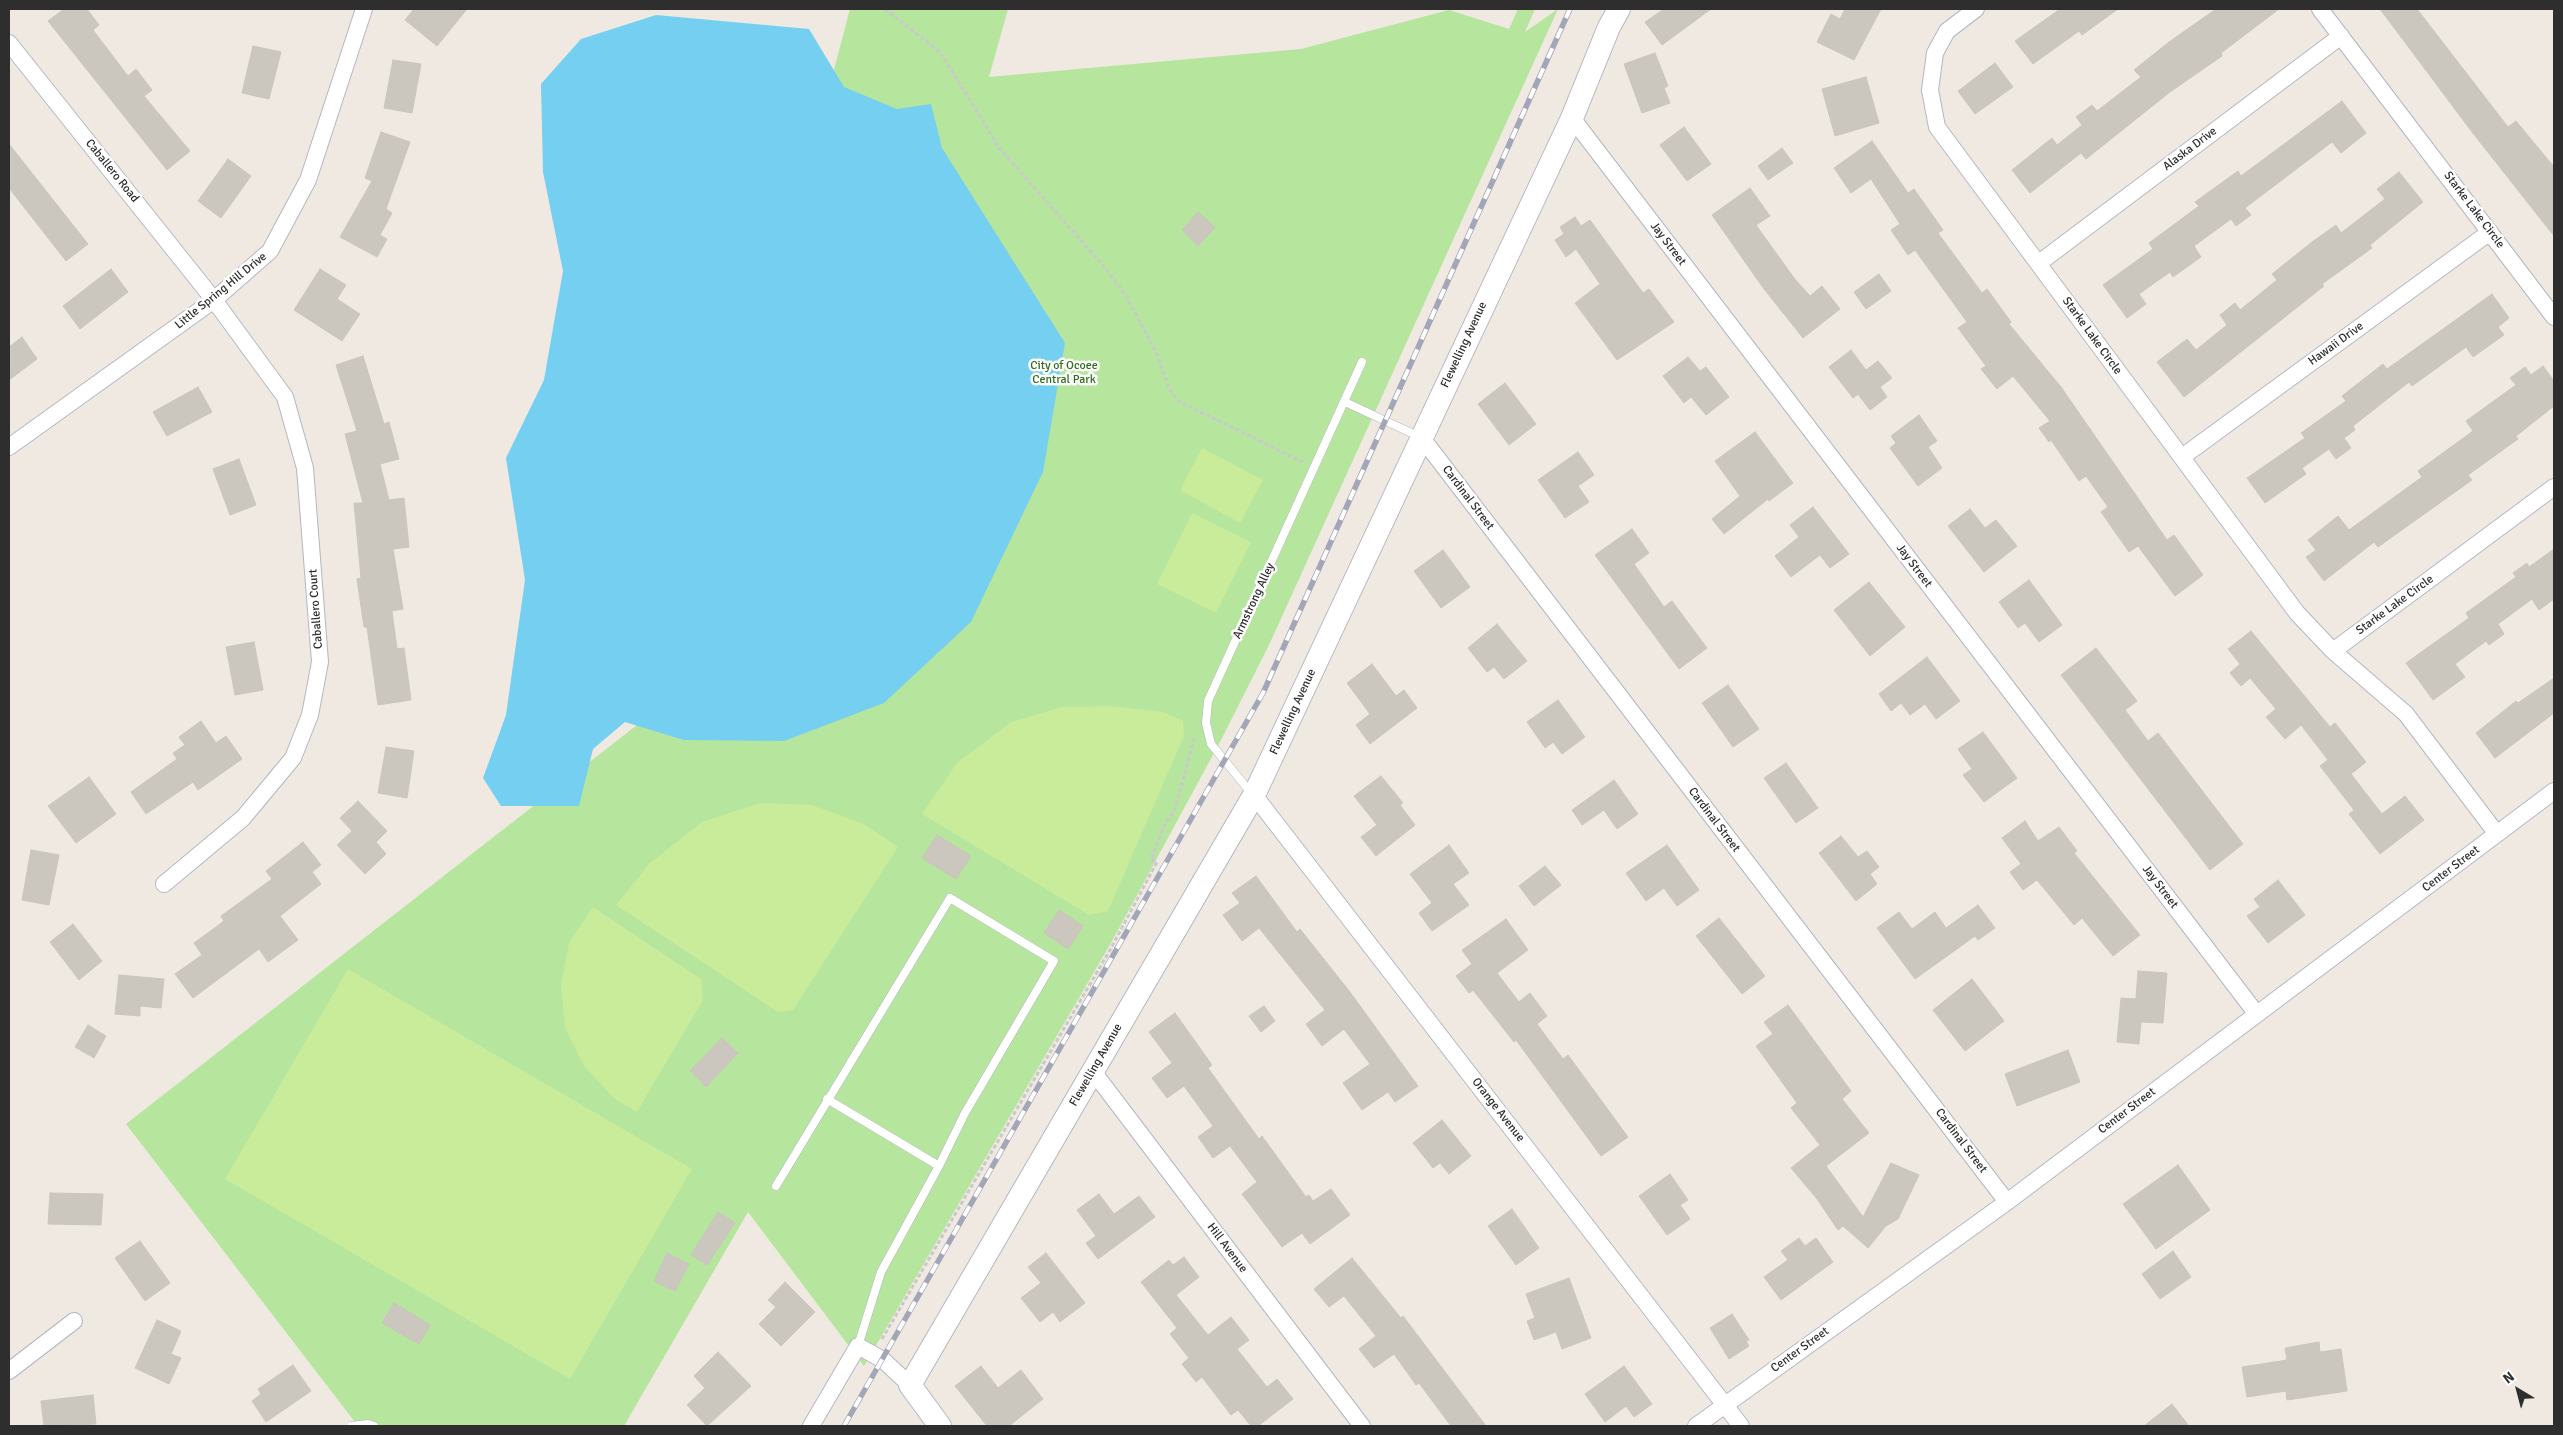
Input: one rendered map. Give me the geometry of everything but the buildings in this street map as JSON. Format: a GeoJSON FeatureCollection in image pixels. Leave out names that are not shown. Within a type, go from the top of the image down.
{"type":"FeatureCollection","features":[{"type":"Feature","properties":{"kind":"street","name":"Little Spring Hill Drive"},"geometry":{"type":"LineString","coordinates":[[9,447],[214,300],[270,251],[308,180],[364,9]]}},
{"type":"Feature","properties":{"kind":"street","name":"Flewelling Avenue"},"geometry":{"type":"LineString","coordinates":[[910,1385],[1254,795],[1572,118],[1609,27],[1619,9]]}},
{"type":"Feature","properties":{"kind":"street","name":"Starke Lake Circle"},"geometry":{"type":"LineString","coordinates":[[1976,9],[1947,31],[1935,53],[1930,90],[1938,127],[2297,612],[2333,651],[2406,714],[2497,834]]}},
{"type":"Feature","properties":{"kind":"street","name":"Starke Lake Circle"},"geometry":{"type":"LineString","coordinates":[[2320,9],[2554,316]]}},
{"type":"Feature","properties":{"kind":"street","name":"Alaska Drive"},"geometry":{"type":"LineString","coordinates":[[2039,263],[2341,36]]}},
{"type":"Feature","properties":{"kind":"street","name":"Caballero Road"},"geometry":{"type":"LineString","coordinates":[[9,43],[214,300]]}},
{"type":"Feature","properties":{"kind":"street","name":"Jay Street"},"geometry":{"type":"LineString","coordinates":[[1572,118],[2256,1014]]}},
{"type":"Feature","properties":{"kind":"street","name":"Hawaii Drive"},"geometry":{"type":"LineString","coordinates":[[2182,457],[2490,232]]}},
{"type":"Feature","properties":{"kind":"street","name":"Caballero Court"},"geometry":{"type":"LineString","coordinates":[[164,884],[243,818],[293,758],[310,715],[320,662],[305,468],[285,397],[214,300]]}},
{"type":"Feature","properties":{"kind":"street","name":"Cardinal Street"},"geometry":{"type":"LineString","coordinates":[[1422,438],[2007,1202]]}},
{"type":"Feature","properties":{"kind":"street","name":"Starke Lake Circle"},"geometry":{"type":"LineString","coordinates":[[2333,651],[2554,487]]}},
{"type":"Feature","properties":{"kind":"street","name":"Center Street"},"geometry":{"type":"LineString","coordinates":[[1696,1426],[2007,1202],[2554,791]]}},
{"type":"Feature","properties":{"kind":"street","name":"Orange Avenue"},"geometry":{"type":"LineString","coordinates":[[1254,795],[1742,1426]]}},
{"type":"Feature","properties":{"kind":"street","name":"Hill Avenue"},"geometry":{"type":"LineString","coordinates":[[1092,1070],[1362,1426]]}},
{"type":"Feature","properties":{"kind":"street"},"geometry":{"type":"LineString","coordinates":[[9,1371],[74,1321]]}},
{"type":"Feature","properties":{"kind":"street"},"geometry":{"type":"LineString","coordinates":[[811,1426],[858,1346],[883,1360],[910,1385],[940,1426]]}},
{"type":"Feature","properties":{"kind":"lane","name":"Armstrong Alley"},"geometry":{"type":"LineString","coordinates":[[1254,795],[1212,744],[1206,723],[1208,700],[1362,362]]}},
{"type":"Feature","properties":{"kind":"lane"},"geometry":{"type":"LineString","coordinates":[[1345,402],[1422,438]]}},
{"type":"Feature","properties":{"kind":"lane"},"geometry":{"type":"LineString","coordinates":[[776,1186],[950,898],[1054,961],[965,1113],[939,1166],[881,1272],[858,1346]]}},
{"type":"Feature","properties":{"kind":"lane"},"geometry":{"type":"LineString","coordinates":[[827,1099],[939,1166]]}},
{"type":"Feature","properties":{"kind":"lane"},"geometry":{"type":"LineString","coordinates":[[351,1426],[371,1425]]}},
{"type":"Feature","properties":{"kind":"path"},"geometry":{"type":"LineString","coordinates":[[885,9],[940,52],[1000,149],[1101,263],[1125,294],[1149,337],[1170,390],[1178,401],[1305,463],[1308,454]]}},
{"type":"Feature","properties":{"kind":"path"},"geometry":{"type":"LineString","coordinates":[[873,1355],[1110,950],[1157,862],[1151,859],[1165,824],[1175,809],[1195,736]]}},
{"type":"Feature","properties":{"kind":"green space","name":"City of Ocoee Central Park"},"geometry":{"type":"Polygon","coordinates":[[[850,9],[1008,9],[989,77],[1301,49],[1449,10],[1509,29],[1518,9],[1535,9],[1525,32],[1558,9],[1269,645],[1221,740],[1111,943],[864,1366],[748,1212],[624,1426],[358,1426],[126,1124],[687,686],[689,618],[850,9]]]}},
{"type":"Feature","properties":{"kind":"green space"},"geometry":{"type":"Polygon","coordinates":[[[1202,448],[1263,480],[1240,523],[1180,490],[1202,448]]]}},
{"type":"Feature","properties":{"kind":"green space"},"geometry":{"type":"Polygon","coordinates":[[[1192,513],[1251,542],[1216,613],[1157,584],[1192,513]]]}},
{"type":"Feature","properties":{"kind":"green space"},"geometry":{"type":"Polygon","coordinates":[[[1110,706],[1163,712],[1183,721],[1184,736],[1108,911],[1089,915],[922,814],[957,763],[1011,722],[1062,707],[1110,706]]]}},
{"type":"Feature","properties":{"kind":"green space"},"geometry":{"type":"Polygon","coordinates":[[[760,803],[812,805],[864,824],[898,847],[793,1010],[778,1012],[616,905],[649,864],[702,822],[760,803]]]}},
{"type":"Feature","properties":{"kind":"green space"},"geometry":{"type":"Polygon","coordinates":[[[593,907],[701,979],[703,1000],[637,1112],[615,1099],[584,1066],[565,1028],[561,985],[569,943],[593,907]]]}},
{"type":"Feature","properties":{"kind":"green space"},"geometry":{"type":"Polygon","coordinates":[[[348,969],[692,1169],[570,1379],[225,1179],[348,969]]]}},
{"type":"Feature","properties":{"kind":"water"},"geometry":{"type":"Polygon","coordinates":[[[656,15],[809,29],[844,87],[897,109],[931,104],[942,148],[1065,343],[1043,472],[971,622],[884,703],[784,741],[684,740],[625,722],[593,749],[579,806],[501,806],[483,778],[506,715],[525,580],[506,458],[544,380],[563,271],[543,172],[541,84],[581,39],[656,15]]]}},
{"type":"Feature","properties":{"kind":"railway"},"geometry":{"type":"LineString","coordinates":[[844,1426],[1263,693],[1570,9]]}}]}
